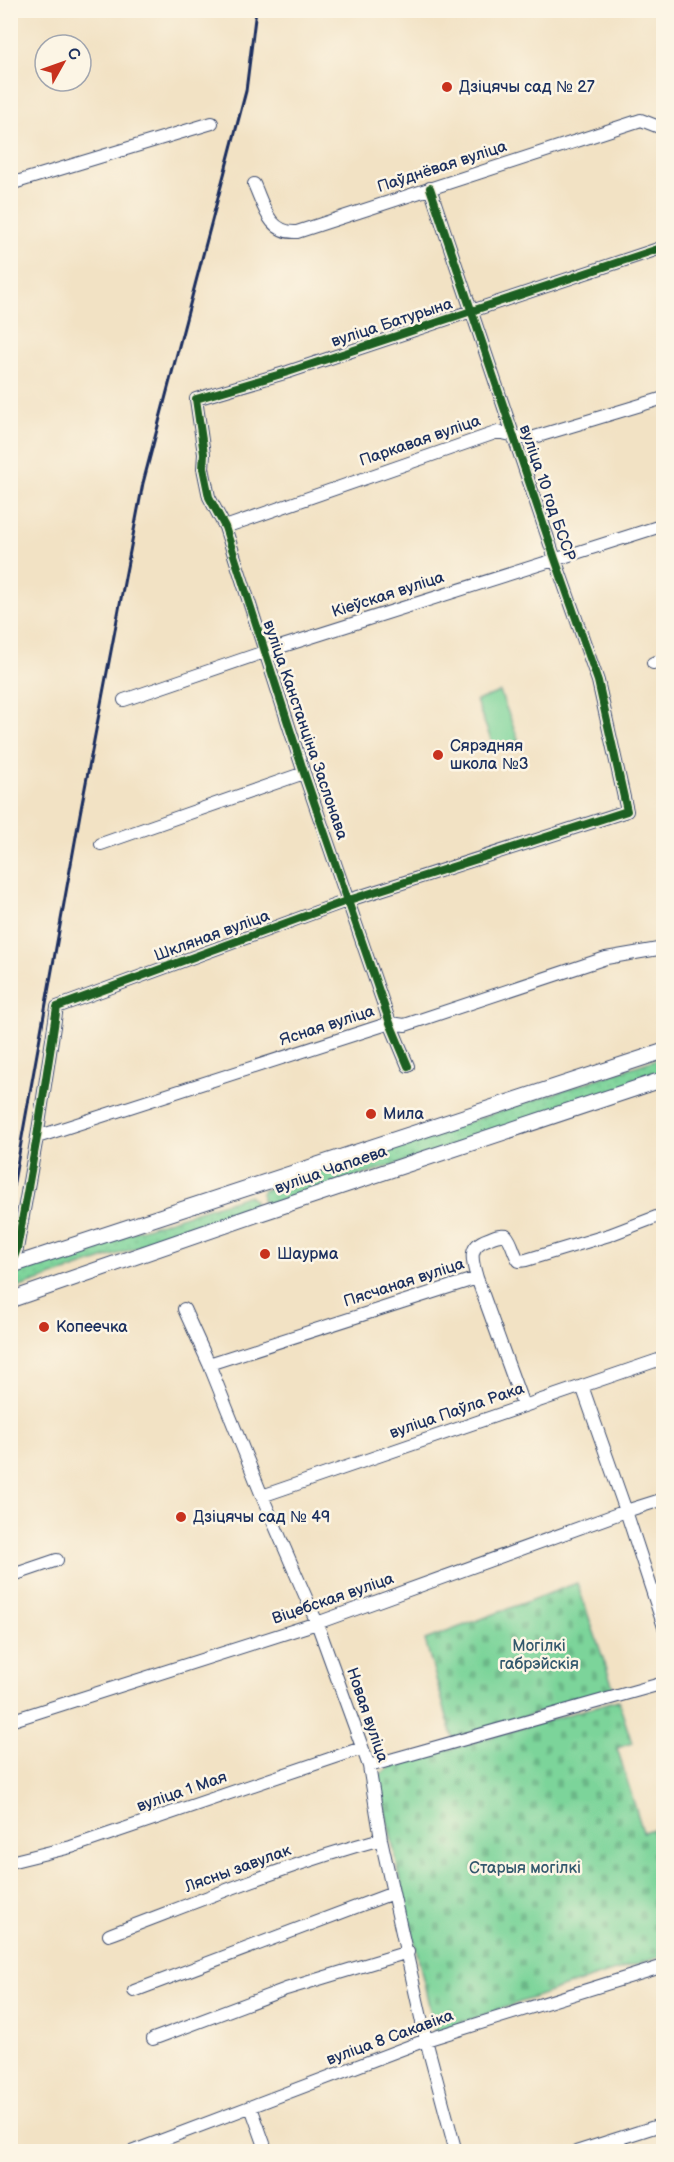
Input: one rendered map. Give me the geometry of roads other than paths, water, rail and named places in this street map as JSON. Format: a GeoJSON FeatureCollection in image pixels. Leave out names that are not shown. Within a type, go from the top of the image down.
{"type":"FeatureCollection","features":[{"type":"Feature","properties":{"kind":"main road","name":"вуліца Чапаева"},"geometry":{"type":"LineString","coordinates":[[11,1266],[663,1052]]}},
{"type":"Feature","properties":{"kind":"main road","name":"вуліца Чапаева"},"geometry":{"type":"LineString","coordinates":[[10,1300],[272,1209],[663,1079]]}},
{"type":"Feature","properties":{"kind":"street","name":"Паўднёвая вуліца"},"geometry":{"type":"LineString","coordinates":[[254,184],[271,224],[288,232],[297,232],[640,120],[663,129]]}},
{"type":"Feature","properties":{"kind":"street"},"geometry":{"type":"LineString","coordinates":[[10,183],[212,123]]}},
{"type":"Feature","properties":{"kind":"street","name":"вуліца 10 год БССР"},"geometry":{"type":"LineString","coordinates":[[430,188],[598,681],[627,811]]}},
{"type":"Feature","properties":{"kind":"street","name":"вуліца Батурына"},"geometry":{"type":"LineString","coordinates":[[196,399],[288,372],[663,247]]}},
{"type":"Feature","properties":{"kind":"street","name":"Паркавая вуліца"},"geometry":{"type":"LineString","coordinates":[[225,527],[498,432],[528,440],[663,398]]}},
{"type":"Feature","properties":{"kind":"street","name":"вуліца Канстанціна Заслонава"},"geometry":{"type":"LineString","coordinates":[[196,399],[204,454],[203,468],[209,497],[225,527],[304,773],[390,1023],[408,1066]]}},
{"type":"Feature","properties":{"kind":"street","name":"Кіеўская вуліца"},"geometry":{"type":"LineString","coordinates":[[124,700],[264,652],[663,525]]}},
{"type":"Feature","properties":{"kind":"street"},"geometry":{"type":"LineString","coordinates":[[101,844],[304,773]]}},
{"type":"Feature","properties":{"kind":"street","name":"Шкляная вуліца"},"geometry":{"type":"LineString","coordinates":[[11,1266],[17,1250],[57,1007],[349,900],[627,811]]}},
{"type":"Feature","properties":{"kind":"street","name":"Ясная вуліца"},"geometry":{"type":"LineString","coordinates":[[37,1137],[390,1023],[405,1025],[606,958],[663,948]]}},
{"type":"Feature","properties":{"kind":"street","name":"Пясчаная вуліца"},"geometry":{"type":"LineString","coordinates":[[209,1364],[477,1278],[471,1257],[473,1247],[499,1234],[506,1235],[510,1240],[519,1261],[609,1235],[663,1214]]}},
{"type":"Feature","properties":{"kind":"street"},"geometry":{"type":"LineString","coordinates":[[477,1278],[523,1405]]}},
{"type":"Feature","properties":{"kind":"street","name":"Новая вуліца"},"geometry":{"type":"LineString","coordinates":[[184,1309],[317,1623],[369,1766],[381,1839],[426,2040],[456,2151]]}},
{"type":"Feature","properties":{"kind":"street","name":"вуліца Паўла Рака"},"geometry":{"type":"LineString","coordinates":[[262,1496],[663,1358]]}},
{"type":"Feature","properties":{"kind":"street"},"geometry":{"type":"LineString","coordinates":[[582,1386],[626,1511],[663,1627]]}},
{"type":"Feature","properties":{"kind":"street","name":"Віцебская вуліца"},"geometry":{"type":"LineString","coordinates":[[10,1720],[317,1623],[663,1499]]}},
{"type":"Feature","properties":{"kind":"street"},"geometry":{"type":"LineString","coordinates":[[10,1576],[57,1560]]}},
{"type":"Feature","properties":{"kind":"street"},"geometry":{"type":"LineString","coordinates":[[369,1766],[663,1683]]}},
{"type":"Feature","properties":{"kind":"street","name":"вуліца 1 Мая"},"geometry":{"type":"LineString","coordinates":[[10,1862],[71,1847],[362,1748]]}},
{"type":"Feature","properties":{"kind":"street","name":"Лясны завулак"},"geometry":{"type":"LineString","coordinates":[[109,1935],[328,1853],[381,1839]]}},
{"type":"Feature","properties":{"kind":"street"},"geometry":{"type":"LineString","coordinates":[[134,1991],[393,1893]]}},
{"type":"Feature","properties":{"kind":"street"},"geometry":{"type":"LineString","coordinates":[[153,2039],[286,1989],[408,1952]]}},
{"type":"Feature","properties":{"kind":"street","name":"вуліца 8 Сакавіка"},"geometry":{"type":"LineString","coordinates":[[131,2151],[426,2040],[663,1966]]}},
{"type":"Feature","properties":{"kind":"street"},"geometry":{"type":"LineString","coordinates":[[250,2107],[267,2151]]}},
{"type":"Feature","properties":{"kind":"street"},"geometry":{"type":"LineString","coordinates":[[576,2151],[663,2124]]}},
{"type":"Feature","properties":{"kind":"railway"},"geometry":{"type":"LineString","coordinates":[[10,1204],[80,814],[143,483],[246,91],[256,10]]}},
{"type":"Feature","properties":{"kind":"place","name":"Дзіцячы сад № 27"},"geometry":{"type":"Point","coordinates":[447,87]}},
{"type":"Feature","properties":{"kind":"place","name":"Сярэдняя школа №3"},"geometry":{"type":"Point","coordinates":[438,755]}},
{"type":"Feature","properties":{"kind":"place","name":"Мила"},"geometry":{"type":"Point","coordinates":[371,1114]}},
{"type":"Feature","properties":{"kind":"place","name":"Шаурма"},"geometry":{"type":"Point","coordinates":[265,1254]}},
{"type":"Feature","properties":{"kind":"place","name":"Копеечка"},"geometry":{"type":"Point","coordinates":[44,1327]}},
{"type":"Feature","properties":{"kind":"place","name":"Дзіцячы сад № 49"},"geometry":{"type":"Point","coordinates":[181,1517]}},
{"type":"Feature","properties":{"kind":"park label","name":"Могілкі габрэйскія"},"geometry":{"type":"Point","coordinates":[539,1655]}},
{"type":"Feature","properties":{"kind":"park label","name":"Старыя могілкі"},"geometry":{"type":"Point","coordinates":[525,1868]}}]}
